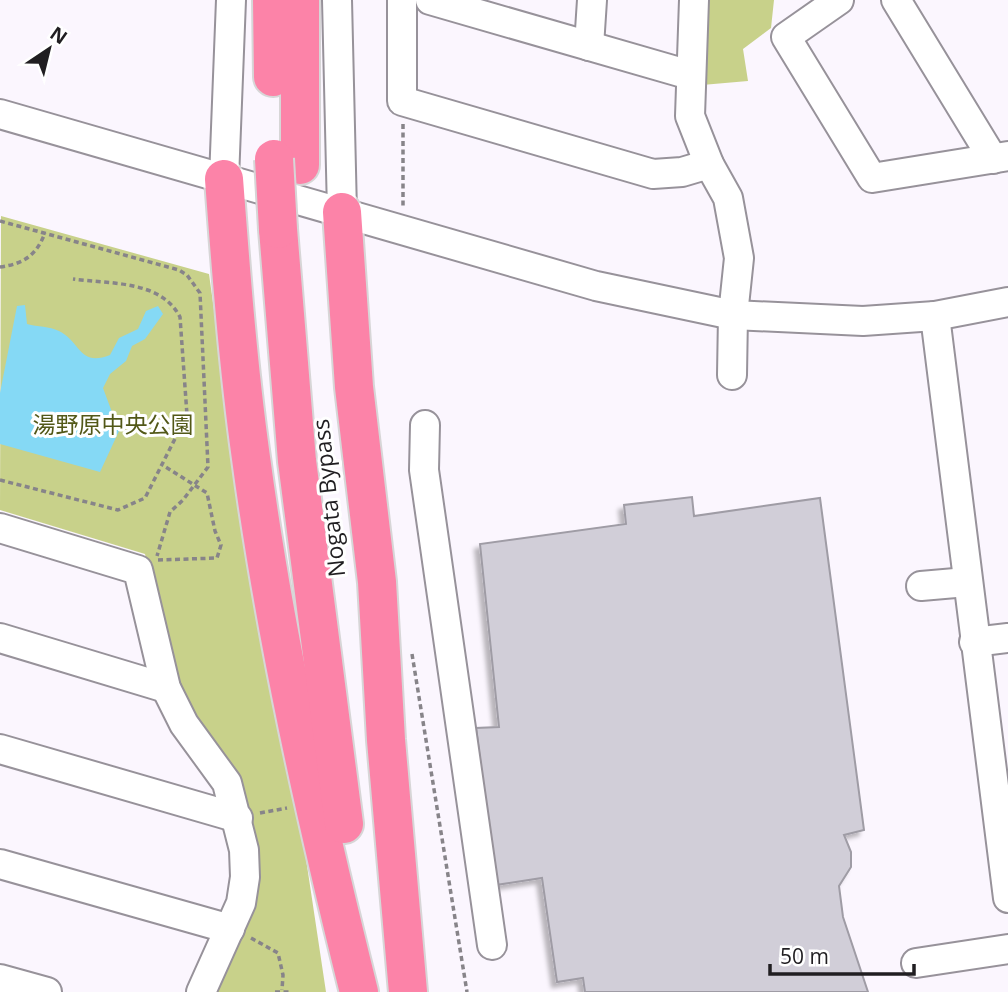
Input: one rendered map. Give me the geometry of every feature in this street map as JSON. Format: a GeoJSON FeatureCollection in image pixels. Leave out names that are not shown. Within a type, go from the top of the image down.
{"type":"FeatureCollection","features":[{"type":"Feature","properties":{"kind":"highway","name":"Nogata Bypass"},"geometry":{"type":"LineString","coordinates":[[272,0],[287,162],[302,502],[323,678],[368,992]]}},
{"type":"Feature","properties":{"kind":"highway","name":"Nogata Bypass"},"geometry":{"type":"LineString","coordinates":[[287,162],[300,0]]}},
{"type":"Feature","properties":{"kind":"highway"},"geometry":{"type":"LineString","coordinates":[[224,179],[232,289],[251,459],[276,610],[329,871],[359,992]]}},
{"type":"Feature","properties":{"kind":"highway"},"geometry":{"type":"LineString","coordinates":[[342,212],[354,387],[377,582],[408,992]]}},
{"type":"Feature","properties":{"kind":"highway","name":"Nogata Bypass"},"geometry":{"type":"LineString","coordinates":[[290,231],[342,638],[398,992]]}},
{"type":"Feature","properties":{"kind":"street"},"geometry":{"type":"LineString","coordinates":[[224,179],[231,0]]}},
{"type":"Feature","properties":{"kind":"street"},"geometry":{"type":"LineString","coordinates":[[337,0],[338,168],[342,212]]}},
{"type":"Feature","properties":{"kind":"street"},"geometry":{"type":"LineString","coordinates":[[402,0],[402,101],[653,174],[682,172],[709,164]]}},
{"type":"Feature","properties":{"kind":"street"},"geometry":{"type":"LineString","coordinates":[[430,0],[493,9],[589,46],[690,75]]}},
{"type":"Feature","properties":{"kind":"street"},"geometry":{"type":"LineString","coordinates":[[589,46],[592,0]]}},
{"type":"Feature","properties":{"kind":"street"},"geometry":{"type":"LineString","coordinates":[[694,0],[690,116],[709,164],[728,198],[736,226],[739,258],[733,315],[732,375]]}},
{"type":"Feature","properties":{"kind":"street"},"geometry":{"type":"LineString","coordinates":[[839,0],[786,37],[872,178],[1001,157],[896,0]]}},
{"type":"Feature","properties":{"kind":"street"},"geometry":{"type":"LineString","coordinates":[[2,121],[224,179],[596,286],[733,315],[863,321],[935,316],[1008,302]]}},
{"type":"Feature","properties":{"kind":"street"},"geometry":{"type":"LineString","coordinates":[[935,316],[1008,898]]}},
{"type":"Feature","properties":{"kind":"street"},"geometry":{"type":"LineString","coordinates":[[425,425],[424,470],[492,945]]}},
{"type":"Feature","properties":{"kind":"street"},"geometry":{"type":"LineString","coordinates":[[0,528],[138,570],[166,688],[184,724],[227,783],[238,818],[246,877],[241,903],[201,992]]}},
{"type":"Feature","properties":{"kind":"street"},"geometry":{"type":"LineString","coordinates":[[921,586],[967,582]]}},
{"type":"Feature","properties":{"kind":"street"},"geometry":{"type":"LineString","coordinates":[[0,638],[166,688]]}},
{"type":"Feature","properties":{"kind":"street"},"geometry":{"type":"LineString","coordinates":[[974,642],[1008,638]]}},
{"type":"Feature","properties":{"kind":"street"},"geometry":{"type":"LineString","coordinates":[[0,749],[238,818]]}},
{"type":"Feature","properties":{"kind":"street"},"geometry":{"type":"LineString","coordinates":[[0,864],[230,929]]}},
{"type":"Feature","properties":{"kind":"street"},"geometry":{"type":"LineString","coordinates":[[916,963],[1008,949]]}},
{"type":"Feature","properties":{"kind":"street"},"geometry":{"type":"LineString","coordinates":[[0,979],[47,992]]}},
{"type":"Feature","properties":{"kind":"path"},"geometry":{"type":"LineString","coordinates":[[402,101],[403,208]]}},
{"type":"Feature","properties":{"kind":"path"},"geometry":{"type":"LineString","coordinates":[[0,221],[179,270],[195,284],[201,304],[208,467],[196,485],[170,512],[156,561],[187,557],[211,560],[220,553],[210,500],[196,485],[164,466]]}},
{"type":"Feature","properties":{"kind":"path"},"geometry":{"type":"LineString","coordinates":[[0,267],[21,263],[28,258],[45,233]]}},
{"type":"Feature","properties":{"kind":"path"},"geometry":{"type":"LineString","coordinates":[[0,480],[118,510],[145,498],[164,466],[187,415],[180,317],[167,299],[145,289],[73,279]]}},
{"type":"Feature","properties":{"kind":"path"},"geometry":{"type":"LineString","coordinates":[[411,649],[467,992]]}},
{"type":"Feature","properties":{"kind":"path"},"geometry":{"type":"LineString","coordinates":[[238,818],[292,807]]}},
{"type":"Feature","properties":{"kind":"path"},"geometry":{"type":"LineString","coordinates":[[230,929],[278,953],[283,975],[282,990]]}},
{"type":"Feature","properties":{"kind":"path"},"geometry":{"type":"LineString","coordinates":[[275,992],[292,992]]}},
{"type":"Feature","properties":{"kind":"green space"},"geometry":{"type":"Polygon","coordinates":[[[703,0],[774,0],[771,28],[743,49],[748,81],[702,85],[703,0]]]}},
{"type":"Feature","properties":{"kind":"green space","name":"湯野原中央公園"},"geometry":{"type":"Polygon","coordinates":[[[1,216],[209,274],[256,612],[297,799],[326,992],[211,992],[253,888],[165,645],[145,554],[0,510],[1,216]]]}},
{"type":"Feature","properties":{"kind":"water"},"geometry":{"type":"Polygon","coordinates":[[[25,305],[27,324],[59,331],[81,352],[92,358],[110,355],[119,338],[138,329],[146,311],[158,306],[163,314],[145,339],[132,346],[126,361],[110,374],[103,388],[119,431],[100,472],[0,444],[0,393],[17,306],[25,305]]]}},
{"type":"Feature","properties":{"kind":"building"},"geometry":{"type":"Polygon","coordinates":[[[692,497],[694,516],[820,498],[864,830],[844,835],[851,852],[851,867],[839,886],[843,917],[868,992],[585,992],[583,978],[557,982],[542,878],[496,885],[476,728],[499,727],[480,544],[626,524],[624,505],[692,497]]]}}]}
